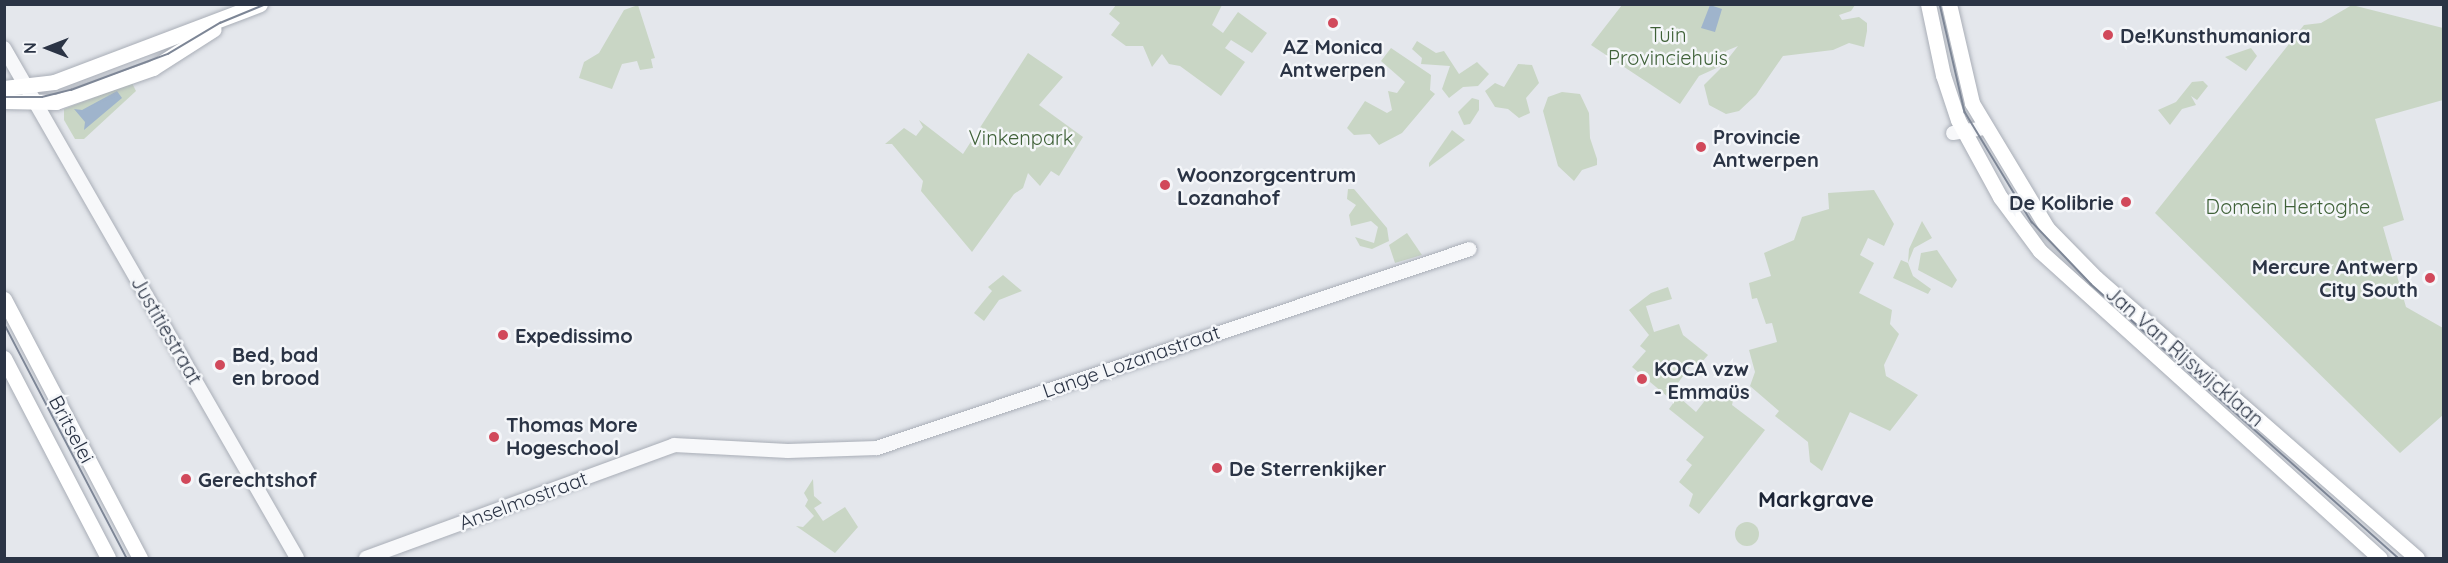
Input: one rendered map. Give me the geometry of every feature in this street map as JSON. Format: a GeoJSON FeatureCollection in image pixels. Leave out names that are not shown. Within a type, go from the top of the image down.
{"type":"FeatureCollection","features":[{"type":"Feature","properties":{"kind":"main road"},"geometry":{"type":"LineString","coordinates":[[4,88],[54,82],[260,4]]}},
{"type":"Feature","properties":{"kind":"main road","name":"Jan Van Rijswijcklaan"},"geometry":{"type":"LineString","coordinates":[[1928,4],[1958,133],[2007,209],[2054,267],[2380,558]]}},
{"type":"Feature","properties":{"kind":"main road","name":"Jan Van Rijswijcklaan"},"geometry":{"type":"LineString","coordinates":[[1949,4],[1963,74],[1984,128],[2033,209],[2081,263],[2417,558]]}},
{"type":"Feature","properties":{"kind":"main road"},"geometry":{"type":"LineString","coordinates":[[4,101],[56,102],[153,68],[233,14]]}},
{"type":"Feature","properties":{"kind":"main road","name":"Britselei"},"geometry":{"type":"LineString","coordinates":[[4,299],[140,558]]}},
{"type":"Feature","properties":{"kind":"main road","name":"Britselei"},"geometry":{"type":"LineString","coordinates":[[4,358],[108,558]]}},
{"type":"Feature","properties":{"kind":"street","name":"Justitiestraat"},"geometry":{"type":"LineString","coordinates":[[4,48],[297,558]]}},
{"type":"Feature","properties":{"kind":"street"},"geometry":{"type":"LineString","coordinates":[[1958,133],[1984,128]]}},
{"type":"Feature","properties":{"kind":"street","name":"Lange Lozanastraat"},"geometry":{"type":"LineString","coordinates":[[788,451],[877,448],[1470,249]]}},
{"type":"Feature","properties":{"kind":"street","name":"Anselmostraat"},"geometry":{"type":"LineString","coordinates":[[366,558],[674,445],[788,451]]}},
{"type":"Feature","properties":{"kind":"green space"},"geometry":{"type":"Polygon","coordinates":[[[638,5],[655,58],[651,59],[653,68],[640,70],[637,61],[622,64],[612,89],[579,78],[584,62],[599,53],[624,10],[638,5]]]}},
{"type":"Feature","properties":{"kind":"green space"},"geometry":{"type":"Polygon","coordinates":[[[1116,5],[1222,5],[1212,25],[1223,33],[1238,12],[1267,33],[1252,53],[1231,40],[1225,48],[1245,62],[1221,96],[1180,66],[1169,64],[1162,54],[1152,67],[1143,46],[1126,46],[1111,35],[1120,23],[1109,14],[1116,5]]]}},
{"type":"Feature","properties":{"kind":"green space","name":"Tuin Provinciehuis"},"geometry":{"type":"Polygon","coordinates":[[[1622,5],[1855,5],[1851,11],[1839,15],[1842,20],[1859,17],[1867,23],[1867,31],[1864,47],[1849,43],[1833,50],[1783,56],[1756,95],[1739,111],[1726,114],[1709,105],[1704,85],[1720,69],[1738,46],[1726,51],[1721,66],[1699,76],[1680,104],[1591,45],[1622,5]]]}},
{"type":"Feature","properties":{"kind":"green space","name":"Domein Hertoghe"},"geometry":{"type":"Polygon","coordinates":[[[2352,5],[2443,28],[2443,100],[2375,119],[2404,220],[2383,227],[2406,307],[2443,328],[2443,415],[2400,453],[2155,213],[2304,25],[2321,23],[2352,5]]]}},
{"type":"Feature","properties":{"kind":"green space"},"geometry":{"type":"Polygon","coordinates":[[[1417,41],[1436,53],[1444,51],[1459,74],[1477,62],[1489,74],[1478,86],[1463,87],[1449,98],[1442,89],[1450,66],[1421,64],[1422,58],[1412,49],[1417,41]]]}},
{"type":"Feature","properties":{"kind":"green space"},"geometry":{"type":"Polygon","coordinates":[[[1391,48],[1431,75],[1430,90],[1435,94],[1402,133],[1379,145],[1370,134],[1354,135],[1347,128],[1365,101],[1387,113],[1392,110],[1388,91],[1397,93],[1405,82],[1381,61],[1391,48]]]}},
{"type":"Feature","properties":{"kind":"green space"},"geometry":{"type":"Polygon","coordinates":[[[2251,48],[2257,56],[2246,71],[2225,57],[2251,48]]]}},
{"type":"Feature","properties":{"kind":"green space","name":"Vinkenpark"},"geometry":{"type":"Polygon","coordinates":[[[1028,53],[1063,77],[1039,105],[1083,137],[1059,176],[1051,171],[1040,186],[1028,173],[1023,188],[1014,194],[972,252],[921,191],[923,181],[892,144],[885,144],[904,128],[916,136],[923,127],[919,120],[963,154],[1028,53]]]}},
{"type":"Feature","properties":{"kind":"green space"},"geometry":{"type":"Polygon","coordinates":[[[1518,64],[1532,65],[1539,83],[1526,98],[1530,113],[1519,118],[1508,109],[1495,107],[1485,91],[1495,83],[1504,87],[1518,64]]]}},
{"type":"Feature","properties":{"kind":"green space"},"geometry":{"type":"Polygon","coordinates":[[[2203,81],[2208,86],[2197,100],[2191,96],[2196,105],[2182,109],[2170,125],[2158,110],[2176,102],[2192,82],[2203,81]]]}},
{"type":"Feature","properties":{"kind":"green space"},"geometry":{"type":"Polygon","coordinates":[[[132,83],[136,91],[84,139],[75,139],[64,120],[64,109],[132,83]]]}},
{"type":"Feature","properties":{"kind":"green space"},"geometry":{"type":"Polygon","coordinates":[[[1562,92],[1580,94],[1589,113],[1590,138],[1597,159],[1597,165],[1582,170],[1574,181],[1558,166],[1543,111],[1548,97],[1562,92]]]}},
{"type":"Feature","properties":{"kind":"green space"},"geometry":{"type":"Polygon","coordinates":[[[1472,98],[1479,100],[1479,110],[1470,124],[1464,125],[1458,112],[1472,98]]]}},
{"type":"Feature","properties":{"kind":"green space"},"geometry":{"type":"Polygon","coordinates":[[[1452,130],[1465,140],[1429,167],[1429,163],[1452,130]]]}},
{"type":"Feature","properties":{"kind":"green space"},"geometry":{"type":"Polygon","coordinates":[[[1348,189],[1354,189],[1387,228],[1389,241],[1372,249],[1360,246],[1355,237],[1374,243],[1378,227],[1371,221],[1351,226],[1349,215],[1356,205],[1347,199],[1348,189]]]}},
{"type":"Feature","properties":{"kind":"green space"},"geometry":{"type":"Polygon","coordinates":[[[1874,190],[1894,224],[1884,246],[1868,238],[1860,255],[1874,263],[1859,293],[1892,310],[1890,324],[1899,334],[1884,365],[1886,376],[1918,395],[1890,431],[1850,412],[1822,471],[1810,462],[1808,442],[1775,416],[1779,411],[1750,386],[1755,372],[1749,350],[1777,342],[1772,323],[1766,324],[1757,298],[1752,299],[1749,283],[1771,276],[1764,253],[1794,240],[1802,217],[1829,209],[1828,193],[1874,190]]]}},
{"type":"Feature","properties":{"kind":"green space"},"geometry":{"type":"Polygon","coordinates":[[[1922,221],[1932,238],[1914,248],[1908,263],[1909,249],[1922,221]]]}},
{"type":"Feature","properties":{"kind":"green space"},"geometry":{"type":"Polygon","coordinates":[[[1407,233],[1422,255],[1395,263],[1389,245],[1407,233]]]}},
{"type":"Feature","properties":{"kind":"green space"},"geometry":{"type":"Polygon","coordinates":[[[1937,250],[1957,280],[1952,288],[1918,270],[1921,253],[1937,250]]]}},
{"type":"Feature","properties":{"kind":"green space"},"geometry":{"type":"Polygon","coordinates":[[[1901,260],[1908,263],[1913,276],[1931,289],[1928,294],[1893,278],[1901,260]]]}},
{"type":"Feature","properties":{"kind":"green space"},"geometry":{"type":"Polygon","coordinates":[[[1003,275],[1022,291],[999,300],[984,321],[974,313],[992,291],[988,287],[1003,275]]]}},
{"type":"Feature","properties":{"kind":"green space"},"geometry":{"type":"Polygon","coordinates":[[[1668,287],[1672,299],[1646,306],[1654,332],[1679,324],[1683,335],[1708,355],[1701,363],[1692,364],[1672,391],[1696,412],[1714,389],[1736,387],[1732,405],[1765,430],[1699,514],[1689,506],[1693,494],[1679,482],[1692,465],[1686,460],[1704,437],[1669,409],[1674,402],[1632,367],[1646,351],[1640,346],[1649,335],[1629,310],[1651,293],[1668,287]]]}},
{"type":"Feature","properties":{"kind":"green space"},"geometry":{"type":"Polygon","coordinates":[[[813,479],[814,496],[822,503],[814,508],[823,521],[845,507],[858,527],[835,553],[796,526],[803,527],[814,516],[805,506],[808,500],[804,493],[813,479]]]}},
{"type":"Feature","properties":{"kind":"green space"},"geometry":{"type":"Polygon","coordinates":[[[1747,522],[1752,523],[1758,529],[1758,539],[1752,545],[1747,546],[1742,545],[1736,539],[1735,534],[1736,529],[1742,523],[1747,522]]]}},
{"type":"Feature","properties":{"kind":"water"},"geometry":{"type":"Polygon","coordinates":[[[1710,5],[1722,9],[1715,32],[1701,28],[1710,5]]]}},
{"type":"Feature","properties":{"kind":"water"},"geometry":{"type":"Polygon","coordinates":[[[117,91],[122,98],[84,130],[85,122],[74,109],[82,110],[117,91]]]}},
{"type":"Feature","properties":{"kind":"tram line"},"geometry":{"type":"LineString","coordinates":[[4,97],[42,97],[71,90],[168,54],[220,23],[266,4]]}},
{"type":"Feature","properties":{"kind":"tram line"},"geometry":{"type":"LineString","coordinates":[[1940,4],[1965,112],[2032,222],[2091,284],[2398,558]]}},
{"type":"Feature","properties":{"kind":"tram line"},"geometry":{"type":"LineString","coordinates":[[4,323],[127,558]]}},
{"type":"Feature","properties":{"kind":"place","name":"AZ Monica Antwerpen"},"geometry":{"type":"Point","coordinates":[1333,23]}},
{"type":"Feature","properties":{"kind":"place","name":"De!Kunsthumaniora"},"geometry":{"type":"Point","coordinates":[2108,35]}},
{"type":"Feature","properties":{"kind":"place","name":"Provincie Antwerpen"},"geometry":{"type":"Point","coordinates":[1701,147]}},
{"type":"Feature","properties":{"kind":"place","name":"Woonzorgcentrum Lozanahof"},"geometry":{"type":"Point","coordinates":[1165,185]}},
{"type":"Feature","properties":{"kind":"place","name":"De Kolibrie"},"geometry":{"type":"Point","coordinates":[2126,202]}},
{"type":"Feature","properties":{"kind":"place","name":"Mercure Antwerp City South"},"geometry":{"type":"Point","coordinates":[2430,278]}},
{"type":"Feature","properties":{"kind":"place","name":"Expedissimo"},"geometry":{"type":"Point","coordinates":[503,335]}},
{"type":"Feature","properties":{"kind":"place","name":"Bed, bad en brood"},"geometry":{"type":"Point","coordinates":[220,365]}},
{"type":"Feature","properties":{"kind":"place","name":"KOCA vzw - Emmaüs"},"geometry":{"type":"Point","coordinates":[1642,379]}},
{"type":"Feature","properties":{"kind":"place","name":"Thomas More Hogeschool"},"geometry":{"type":"Point","coordinates":[494,437]}},
{"type":"Feature","properties":{"kind":"place","name":"De Sterrenkijker"},"geometry":{"type":"Point","coordinates":[1217,468]}},
{"type":"Feature","properties":{"kind":"place","name":"Gerechtshof"},"geometry":{"type":"Point","coordinates":[186,479]}},
{"type":"Feature","properties":{"kind":"district","name":"Markgrave"},"geometry":{"type":"Point","coordinates":[1816,500]}}]}
